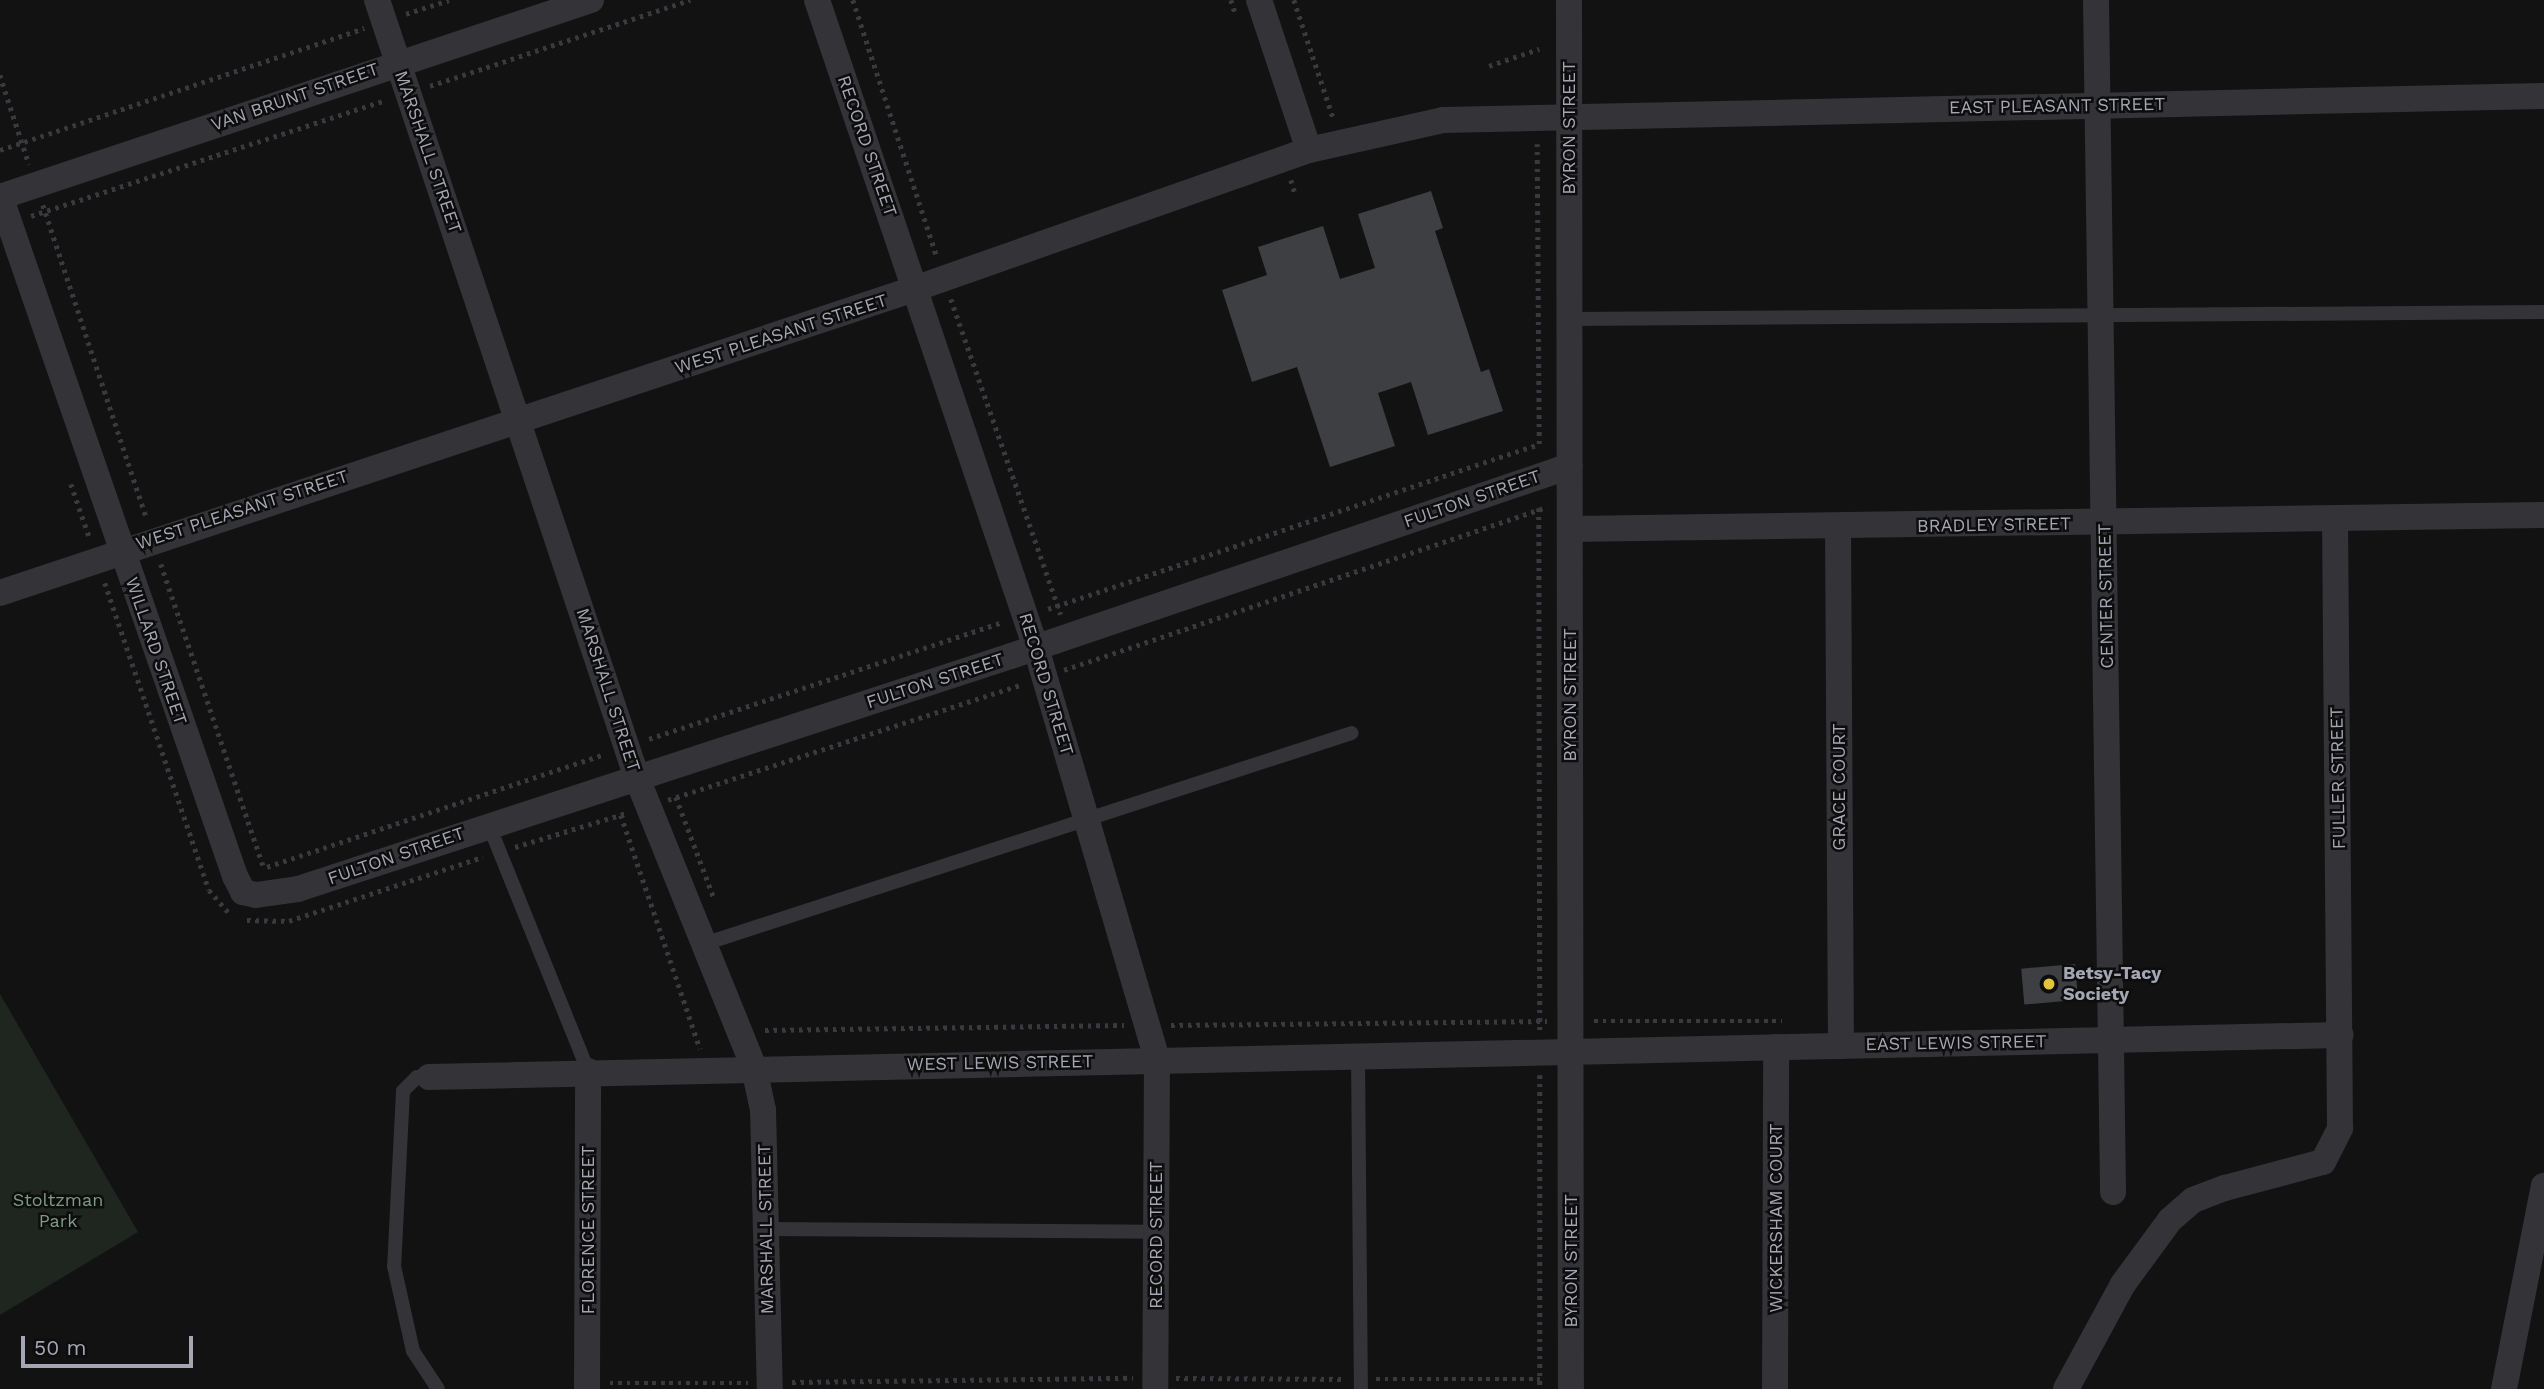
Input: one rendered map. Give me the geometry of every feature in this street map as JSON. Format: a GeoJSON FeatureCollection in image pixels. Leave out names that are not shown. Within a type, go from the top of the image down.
{"type":"FeatureCollection","features":[{"type":"Feature","properties":{"kind":"street","name":"VAN BRUNT STREET"},"geometry":{"type":"LineString","coordinates":[[0,197],[398,62],[591,0]]}},
{"type":"Feature","properties":{"kind":"street","name":"RECORD STREET"},"geometry":{"type":"LineString","coordinates":[[817,0],[917,288],[1045,676],[1157,1060],[1155,1383]]}},
{"type":"Feature","properties":{"kind":"street"},"geometry":{"type":"LineString","coordinates":[[1259,0],[1309,150]]}},
{"type":"Feature","properties":{"kind":"street","name":"BYRON STREET"},"geometry":{"type":"LineString","coordinates":[[1569,0],[1571,1389]]}},
{"type":"Feature","properties":{"kind":"street","name":"CENTER STREET"},"geometry":{"type":"LineString","coordinates":[[2096,0],[2113,1040],[2113,1192]]}},
{"type":"Feature","properties":{"kind":"street","name":"MARSHALL STREET"},"geometry":{"type":"LineString","coordinates":[[381,11],[637,778],[754,1068],[763,1110],[770,1386]]}},
{"type":"Feature","properties":{"kind":"street","name":"EAST PLEASANT STREET"},"geometry":{"type":"LineString","coordinates":[[1569,114],[2544,96]]}},
{"type":"Feature","properties":{"kind":"street","name":"WEST PLEASANT STREET"},"geometry":{"type":"LineString","coordinates":[[0,593],[153,538],[519,421],[944,279],[1309,150],[1443,120],[1569,114]]}},
{"type":"Feature","properties":{"kind":"street","name":"WILLARD STREET"},"geometry":{"type":"LineString","coordinates":[[0,197],[109,554],[239,884],[243,892],[257,895],[298,889]]}},
{"type":"Feature","properties":{"kind":"street","name":"FULTON STREET"},"geometry":{"type":"LineString","coordinates":[[298,889],[488,824],[1036,648],[1570,466]]}},
{"type":"Feature","properties":{"kind":"street","name":"BRADLEY STREET"},"geometry":{"type":"LineString","coordinates":[[1570,529],[2335,521],[2544,515]]}},
{"type":"Feature","properties":{"kind":"street","name":"FULLER STREET"},"geometry":{"type":"LineString","coordinates":[[2066,1389],[2123,1284],[2170,1220],[2193,1200],[2225,1188],[2323,1163],[2340,1128],[2335,521]]}},
{"type":"Feature","properties":{"kind":"street","name":"GRACE COURT"},"geometry":{"type":"LineString","coordinates":[[1838,528],[1841,1046]]}},
{"type":"Feature","properties":{"kind":"street","name":"EAST LEWIS STREET"},"geometry":{"type":"LineString","coordinates":[[1571,1051],[2341,1035]]}},
{"type":"Feature","properties":{"kind":"street","name":"WICKERSHAM COURT"},"geometry":{"type":"LineString","coordinates":[[1775,1389],[1776,1047]]}},
{"type":"Feature","properties":{"kind":"street","name":"WEST LEWIS STREET"},"geometry":{"type":"LineString","coordinates":[[429,1077],[588,1071],[1571,1051]]}},
{"type":"Feature","properties":{"kind":"street","name":"FLORENCE STREET"},"geometry":{"type":"LineString","coordinates":[[587,1386],[588,1071]]}},
{"type":"Feature","properties":{"kind":"street"},"geometry":{"type":"LineString","coordinates":[[2504,1389],[2544,1186]]}},
{"type":"Feature","properties":{"kind":"lane"},"geometry":{"type":"LineString","coordinates":[[1570,319],[2544,312]]}},
{"type":"Feature","properties":{"kind":"lane"},"geometry":{"type":"LineString","coordinates":[[704,944],[1087,822],[1352,733]]}},
{"type":"Feature","properties":{"kind":"lane"},"geometry":{"type":"LineString","coordinates":[[488,824],[588,1071]]}},
{"type":"Feature","properties":{"kind":"lane"},"geometry":{"type":"LineString","coordinates":[[1358,1056],[1361,1384]]}},
{"type":"Feature","properties":{"kind":"lane"},"geometry":{"type":"LineString","coordinates":[[429,1077],[417,1077],[404,1091],[394,1266],[413,1351],[438,1389]]}},
{"type":"Feature","properties":{"kind":"lane"},"geometry":{"type":"LineString","coordinates":[[766,1229],[1156,1232]]}},
{"type":"Feature","properties":{"kind":"path"},"geometry":{"type":"LineString","coordinates":[[0,150],[381,11],[449,0]]}},
{"type":"Feature","properties":{"kind":"path"},"geometry":{"type":"LineString","coordinates":[[8,224],[690,0]]}},
{"type":"Feature","properties":{"kind":"path"},"geometry":{"type":"LineString","coordinates":[[853,0],[944,279],[1078,665]]}},
{"type":"Feature","properties":{"kind":"path"},"geometry":{"type":"LineString","coordinates":[[1294,0],[1342,143]]}},
{"type":"Feature","properties":{"kind":"path"},"geometry":{"type":"LineString","coordinates":[[1489,66],[1539,49]]}},
{"type":"Feature","properties":{"kind":"path"},"geometry":{"type":"LineString","coordinates":[[0,75],[264,868]]}},
{"type":"Feature","properties":{"kind":"path"},"geometry":{"type":"LineString","coordinates":[[1539,444],[1540,1389]]}},
{"type":"Feature","properties":{"kind":"path"},"geometry":{"type":"LineString","coordinates":[[68,473],[109,554],[209,890],[223,910],[233,914]]}},
{"type":"Feature","properties":{"kind":"path"},"geometry":{"type":"LineString","coordinates":[[243,918],[289,921],[1045,676],[1570,500]]}},
{"type":"Feature","properties":{"kind":"path"},"geometry":{"type":"LineString","coordinates":[[676,797],[729,936]]}},
{"type":"Feature","properties":{"kind":"path"},"geometry":{"type":"LineString","coordinates":[[760,1018],[764,1030],[1794,1020]]}},
{"type":"Feature","properties":{"kind":"path"},"geometry":{"type":"LineString","coordinates":[[587,1386],[1361,1384],[1540,1378]]}},
{"type":"Feature","properties":{"kind":"green space","name":"Stoltzman Park"},"geometry":{"type":"Polygon","coordinates":[[[0,994],[138,1232],[0,1315],[0,994]]]}},
{"type":"Feature","properties":{"kind":"building"},"geometry":{"type":"Polygon","coordinates":[[[1431,191],[1443,228],[1435,231],[1481,372],[1489,369],[1503,411],[1428,435],[1411,382],[1378,393],[1395,446],[1330,467],[1297,367],[1252,382],[1222,290],[1267,275],[1258,247],[1323,226],[1340,279],[1375,268],[1358,214],[1431,191]]]}},
{"type":"Feature","properties":{"kind":"building","name":"Betsy-Tacy Society"},"geometry":{"type":"Polygon","coordinates":[[[2075,964],[2078,1000],[2024,1005],[2021,969],[2075,964]]]}},
{"type":"Feature","properties":{"kind":"place","name":"Betsy-Tacy Society"},"geometry":{"type":"Point","coordinates":[2049,984]}}]}
